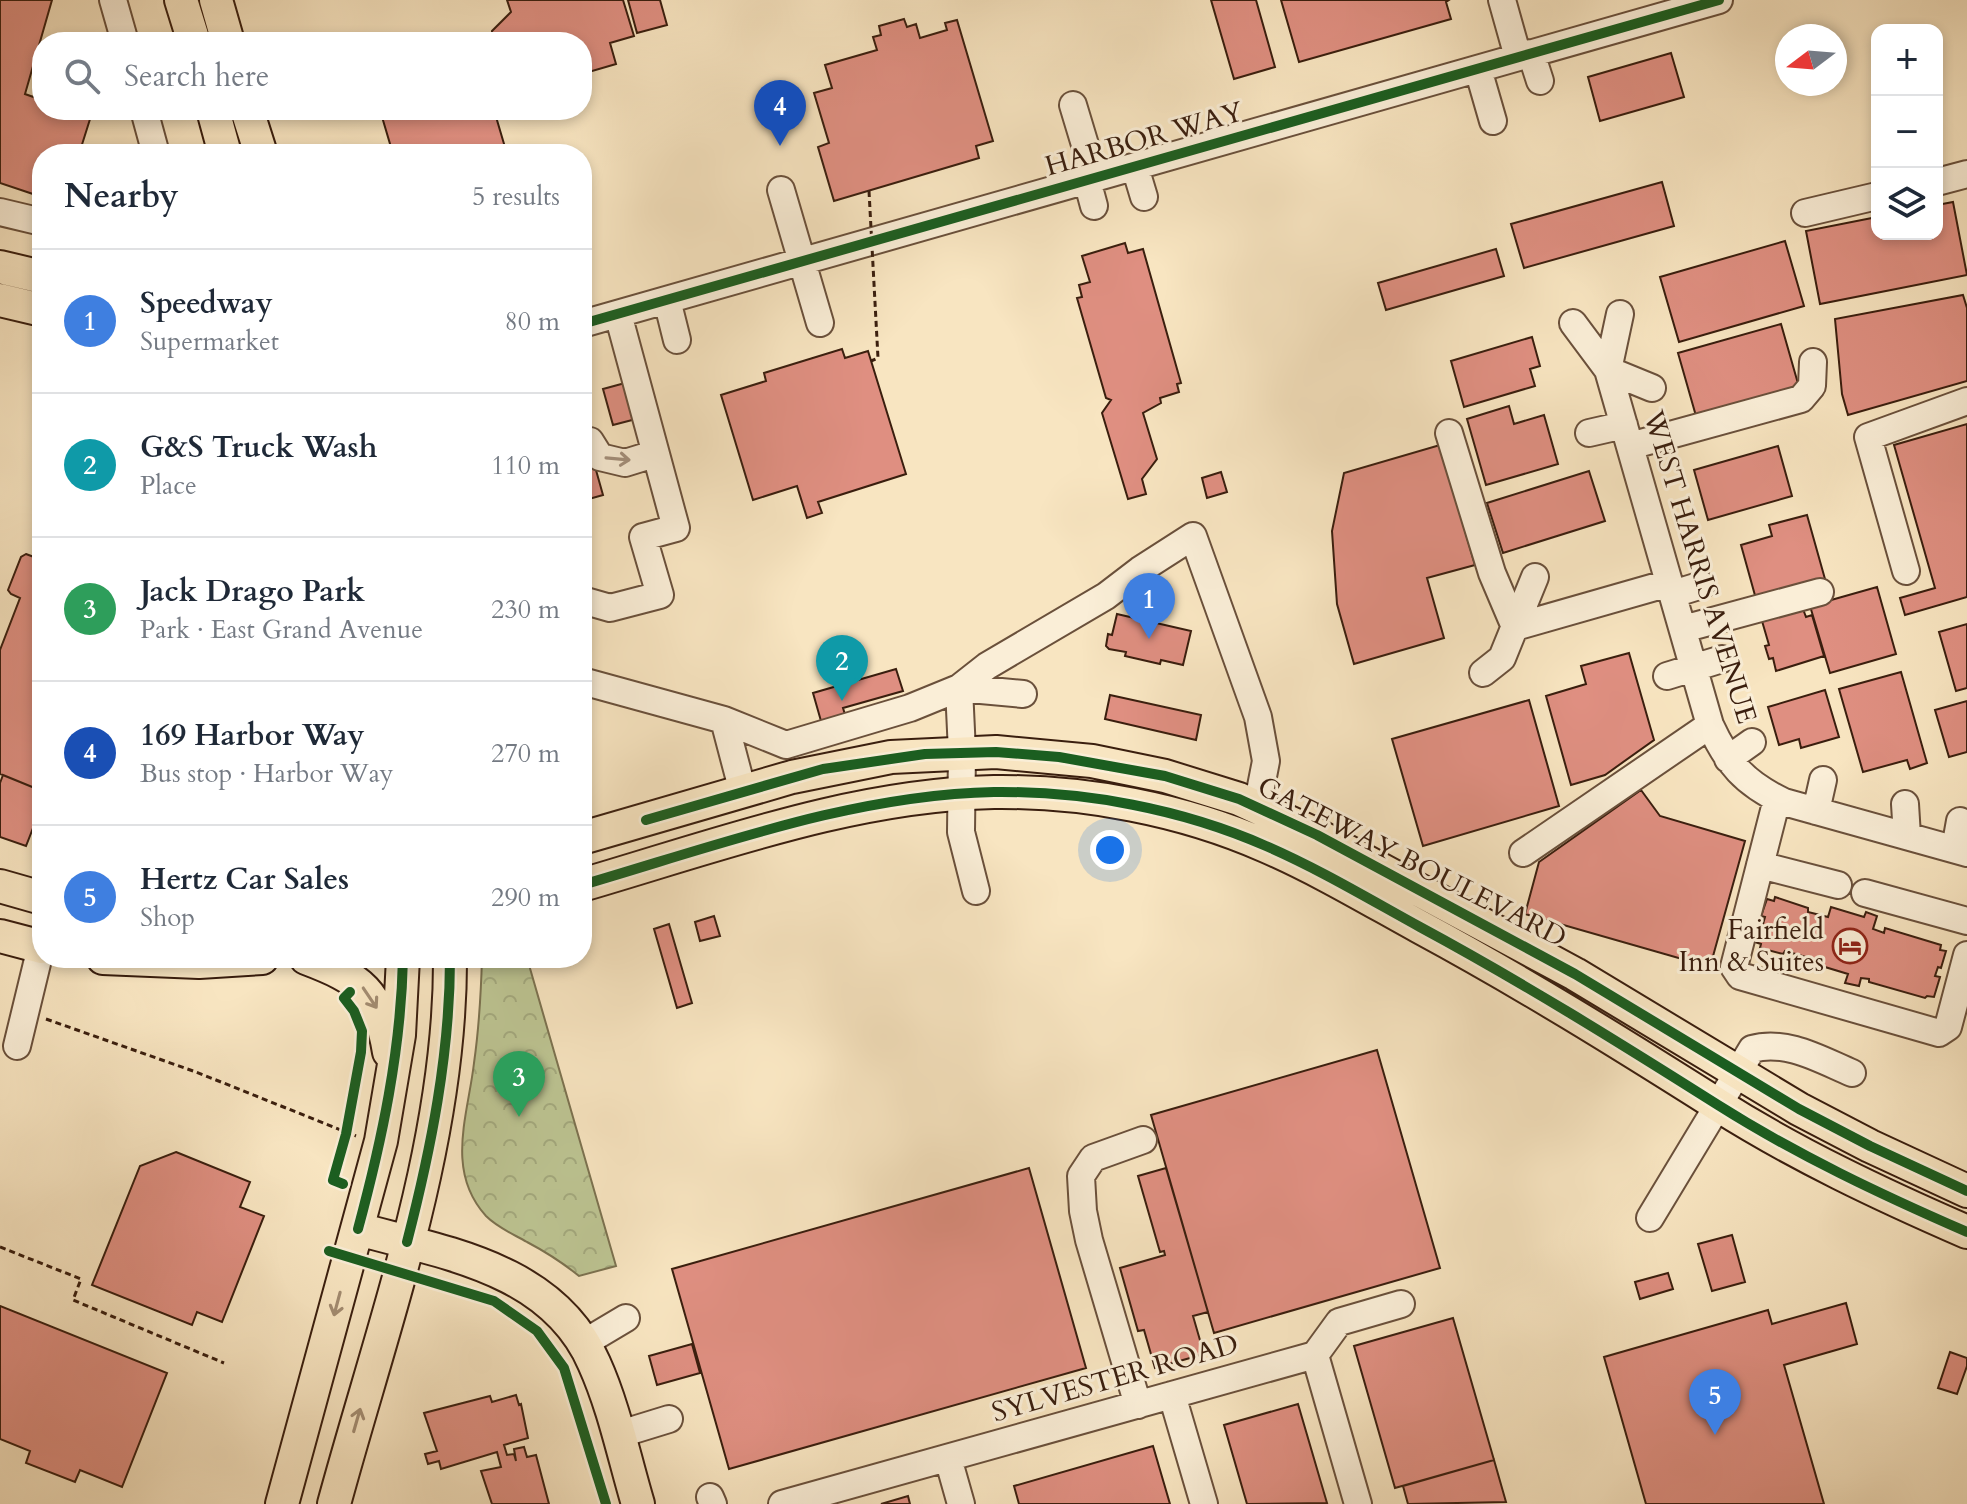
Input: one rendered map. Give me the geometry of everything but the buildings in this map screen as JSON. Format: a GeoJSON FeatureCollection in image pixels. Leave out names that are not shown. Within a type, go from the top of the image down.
{"type":"FeatureCollection","features":[{"type":"Feature","properties":{"kind":"main road"},"geometry":{"type":"LineString","coordinates":[[181,0],[191,32]]}},
{"type":"Feature","properties":{"kind":"main road"},"geometry":{"type":"LineString","coordinates":[[216,0],[225,32]]}},
{"type":"Feature","properties":{"kind":"main road"},"geometry":{"type":"LineString","coordinates":[[216,120],[222,144]]}},
{"type":"Feature","properties":{"kind":"main road"},"geometry":{"type":"LineString","coordinates":[[250,120],[258,144]]}},
{"type":"Feature","properties":{"kind":"main road"},"geometry":{"type":"LineString","coordinates":[[0,267],[32,275]]}},
{"type":"Feature","properties":{"kind":"main road"},"geometry":{"type":"LineString","coordinates":[[0,300],[32,308]]}},
{"type":"Feature","properties":{"kind":"main road","name":"GATEWAY BOULEVARD"},"geometry":{"type":"LineString","coordinates":[[592,835],[855,763],[962,752],[1059,757],[1127,767],[1201,786],[1257,807],[1317,835],[1575,974],[1827,1124],[1967,1191]]}},
{"type":"Feature","properties":{"kind":"main road","name":"GATEWAY BOULEVARD"},"geometry":{"type":"LineString","coordinates":[[592,882],[814,817],[905,800],[961,794],[1023,793],[1119,802],[1192,819],[1265,845],[1516,979],[1718,1105],[1857,1182],[1967,1232]]}},
{"type":"Feature","properties":{"kind":"main road"},"geometry":{"type":"LineString","coordinates":[[0,886],[32,895]]}},
{"type":"Feature","properties":{"kind":"main road"},"geometry":{"type":"LineString","coordinates":[[0,936],[32,944]]}},
{"type":"Feature","properties":{"kind":"main road"},"geometry":{"type":"LineString","coordinates":[[331,968],[346,974],[370,995],[386,1034],[391,1083]]}},
{"type":"Feature","properties":{"kind":"main road"},"geometry":{"type":"LineString","coordinates":[[285,1493],[381,1141],[399,1035],[402,968]]}},
{"type":"Feature","properties":{"kind":"main road"},"geometry":{"type":"LineString","coordinates":[[335,1500],[407,1242],[436,1114],[446,1038],[450,968]]}},
{"type":"Feature","properties":{"kind":"main road"},"geometry":{"type":"LineString","coordinates":[[358,1229],[470,1261],[517,1280],[551,1304],[584,1343],[602,1384],[638,1504]]}},
{"type":"Feature","properties":{"kind":"street"},"geometry":{"type":"LineString","coordinates":[[113,0],[122,32]]}},
{"type":"Feature","properties":{"kind":"street"},"geometry":{"type":"LineString","coordinates":[[1502,0],[1525,55],[1540,81]]}},
{"type":"Feature","properties":{"kind":"street","name":"HARBOR WAY"},"geometry":{"type":"LineString","coordinates":[[592,321],[1719,0]]}},
{"type":"Feature","properties":{"kind":"street"},"geometry":{"type":"LineString","coordinates":[[1478,69],[1493,121]]}},
{"type":"Feature","properties":{"kind":"street"},"geometry":{"type":"LineString","coordinates":[[1073,105],[1091,179],[1094,206]]}},
{"type":"Feature","properties":{"kind":"street"},"geometry":{"type":"LineString","coordinates":[[147,120],[153,144]]}},
{"type":"Feature","properties":{"kind":"street"},"geometry":{"type":"LineString","coordinates":[[1135,167],[1144,197]]}},
{"type":"Feature","properties":{"kind":"street"},"geometry":{"type":"LineString","coordinates":[[1943,180],[1967,174]]}},
{"type":"Feature","properties":{"kind":"street"},"geometry":{"type":"LineString","coordinates":[[781,190],[820,323]]}},
{"type":"Feature","properties":{"kind":"street"},"geometry":{"type":"LineString","coordinates":[[1805,213],[1871,197]]}},
{"type":"Feature","properties":{"kind":"street"},"geometry":{"type":"LineString","coordinates":[[0,212],[32,220]]}},
{"type":"Feature","properties":{"kind":"street"},"geometry":{"type":"LineString","coordinates":[[667,300],[677,340]]}},
{"type":"Feature","properties":{"kind":"street"},"geometry":{"type":"LineString","coordinates":[[592,603],[610,608],[660,595],[643,537],[676,528],[618,314]]}},
{"type":"Feature","properties":{"kind":"street"},"geometry":{"type":"LineString","coordinates":[[1608,370],[1620,314]]}},
{"type":"Feature","properties":{"kind":"street"},"geometry":{"type":"LineString","coordinates":[[1573,323],[1608,370],[1652,388]]}},
{"type":"Feature","properties":{"kind":"street"},"geometry":{"type":"LineString","coordinates":[[1589,433],[1627,436],[1801,399],[1812,386],[1813,362]]}},
{"type":"Feature","properties":{"kind":"street","name":"WEST HARRIS AVENUE"},"geometry":{"type":"LineString","coordinates":[[1608,370],[1710,725],[1728,759],[1761,792],[1777,799],[1961,851]]}},
{"type":"Feature","properties":{"kind":"street"},"geometry":{"type":"LineString","coordinates":[[1906,571],[1868,437],[1967,401]]}},
{"type":"Feature","properties":{"kind":"street"},"geometry":{"type":"LineString","coordinates":[[1449,433],[1492,573],[1515,627]]}},
{"type":"Feature","properties":{"kind":"street"},"geometry":{"type":"LineString","coordinates":[[592,444],[600,457],[625,463],[654,454]]}},
{"type":"Feature","properties":{"kind":"street"},"geometry":{"type":"LineString","coordinates":[[592,684],[724,720],[786,745],[910,708],[959,688],[987,666],[1106,596],[1193,536],[1258,717],[1266,761],[1257,807]]}},
{"type":"Feature","properties":{"kind":"street"},"geometry":{"type":"LineString","coordinates":[[1483,673],[1502,658],[1535,577]]}},
{"type":"Feature","properties":{"kind":"street"},"geometry":{"type":"LineString","coordinates":[[1515,627],[1671,589],[1702,585]]}},
{"type":"Feature","properties":{"kind":"street"},"geometry":{"type":"LineString","coordinates":[[1683,629],[1820,592]]}},
{"type":"Feature","properties":{"kind":"street"},"geometry":{"type":"LineString","coordinates":[[1667,676],[1722,659]]}},
{"type":"Feature","properties":{"kind":"street"},"geometry":{"type":"LineString","coordinates":[[959,688],[1023,694]]}},
{"type":"Feature","properties":{"kind":"street"},"geometry":{"type":"LineString","coordinates":[[959,688],[961,832],[976,891]]}},
{"type":"Feature","properties":{"kind":"street"},"geometry":{"type":"LineString","coordinates":[[724,720],[743,792]]}},
{"type":"Feature","properties":{"kind":"street"},"geometry":{"type":"LineString","coordinates":[[1523,853],[1710,725]]}},
{"type":"Feature","properties":{"kind":"street"},"geometry":{"type":"LineString","coordinates":[[1728,759],[1752,742]]}},
{"type":"Feature","properties":{"kind":"street"},"geometry":{"type":"LineString","coordinates":[[1816,811],[1823,780]]}},
{"type":"Feature","properties":{"kind":"street"},"geometry":{"type":"LineString","coordinates":[[1777,799],[1734,967],[1740,976],[1939,1033],[1948,1027],[1967,955]]}},
{"type":"Feature","properties":{"kind":"street"},"geometry":{"type":"LineString","coordinates":[[1905,804],[1907,836]]}},
{"type":"Feature","properties":{"kind":"street"},"geometry":{"type":"LineString","coordinates":[[1960,821],[1961,851]]}},
{"type":"Feature","properties":{"kind":"street"},"geometry":{"type":"LineString","coordinates":[[1760,865],[1838,885]]}},
{"type":"Feature","properties":{"kind":"street"},"geometry":{"type":"LineString","coordinates":[[1865,893],[1967,921]]}},
{"type":"Feature","properties":{"kind":"street"},"geometry":{"type":"LineString","coordinates":[[17,1046],[36,968]]}},
{"type":"Feature","properties":{"kind":"street"},"geometry":{"type":"LineString","coordinates":[[1650,1218],[1752,1049],[1768,1044],[1792,1049],[1852,1073]]}},
{"type":"Feature","properties":{"kind":"street"},"geometry":{"type":"LineString","coordinates":[[1138,1405],[1092,1251],[1083,1211],[1081,1176],[1093,1158],[1143,1140]]}},
{"type":"Feature","properties":{"kind":"street"},"geometry":{"type":"LineString","coordinates":[[1358,1504],[1315,1355],[1339,1322],[1401,1304]]}},
{"type":"Feature","properties":{"kind":"street"},"geometry":{"type":"LineString","coordinates":[[584,1343],[626,1318]]}},
{"type":"Feature","properties":{"kind":"street","name":"SYLVESTER ROAD"},"geometry":{"type":"LineString","coordinates":[[782,1504],[1315,1355]]}},
{"type":"Feature","properties":{"kind":"street"},"geometry":{"type":"LineString","coordinates":[[1172,1395],[1204,1504]]}},
{"type":"Feature","properties":{"kind":"street"},"geometry":{"type":"LineString","coordinates":[[617,1435],[669,1419]]}},
{"type":"Feature","properties":{"kind":"street"},"geometry":{"type":"LineString","coordinates":[[948,1458],[961,1504]]}},
{"type":"Feature","properties":{"kind":"path"},"geometry":{"type":"LineString","coordinates":[[869,191],[878,358],[871,361]]}},
{"type":"Feature","properties":{"kind":"path"},"geometry":{"type":"LineString","coordinates":[[25,1011],[307,1115],[348,1138],[348,1121]]}},
{"type":"Feature","properties":{"kind":"path"},"geometry":{"type":"LineString","coordinates":[[0,1247],[81,1279],[73,1300],[224,1363]]}},
{"type":"Feature","properties":{"kind":"green space"},"geometry":{"type":"Polygon","coordinates":[[[481,968],[530,968],[616,1266],[579,1276],[496,1224],[473,1199],[466,1180],[462,1142],[481,968]]]}},
{"type":"Feature","properties":{"kind":"cycle path"},"geometry":{"type":"LineString","coordinates":[[592,321],[1719,0]]}},
{"type":"Feature","properties":{"kind":"cycle path"},"geometry":{"type":"LineString","coordinates":[[646,820],[823,769],[925,754],[996,752],[1059,757],[1165,776],[1239,799],[1317,835],[1575,974],[1799,1109],[1967,1191]]}},
{"type":"Feature","properties":{"kind":"cycle path"},"geometry":{"type":"LineString","coordinates":[[592,882],[837,812],[941,795],[994,792],[1063,795],[1167,812],[1234,833],[1325,874],[1533,991],[1778,1141],[1872,1189],[1967,1232]]}},
{"type":"Feature","properties":{"kind":"cycle path"},"geometry":{"type":"LineString","coordinates":[[358,1229],[389,1095],[402,968]]}},
{"type":"Feature","properties":{"kind":"cycle path"},"geometry":{"type":"LineString","coordinates":[[407,1242],[438,1101],[447,1030],[450,968]]}},
{"type":"Feature","properties":{"kind":"cycle path"},"geometry":{"type":"LineString","coordinates":[[343,1184],[333,1180],[346,1134],[362,1031],[354,1011],[344,998],[350,992]]}},
{"type":"Feature","properties":{"kind":"cycle path"},"geometry":{"type":"LineString","coordinates":[[329,1251],[494,1301],[537,1331],[564,1368],[606,1504]]}},
{"type":"Feature","properties":{"kind":"place","name":"169 Harbor Way"},"geometry":{"type":"Point","coordinates":[780,146]}},
{"type":"Feature","properties":{"kind":"place","name":"Speedway"},"geometry":{"type":"Point","coordinates":[1149,639]}},
{"type":"Feature","properties":{"kind":"place","name":"G&S Truck Wash"},"geometry":{"type":"Point","coordinates":[842,701]}},
{"type":"Feature","properties":{"kind":"place","name":"Fairfield Inn & Suites"},"geometry":{"type":"Point","coordinates":[1850,946]}},
{"type":"Feature","properties":{"kind":"place","name":"Jack Drago Park"},"geometry":{"type":"Point","coordinates":[519,1117]}},
{"type":"Feature","properties":{"kind":"place","name":"Hertz Car Sales"},"geometry":{"type":"Point","coordinates":[1715,1435]}}]}
